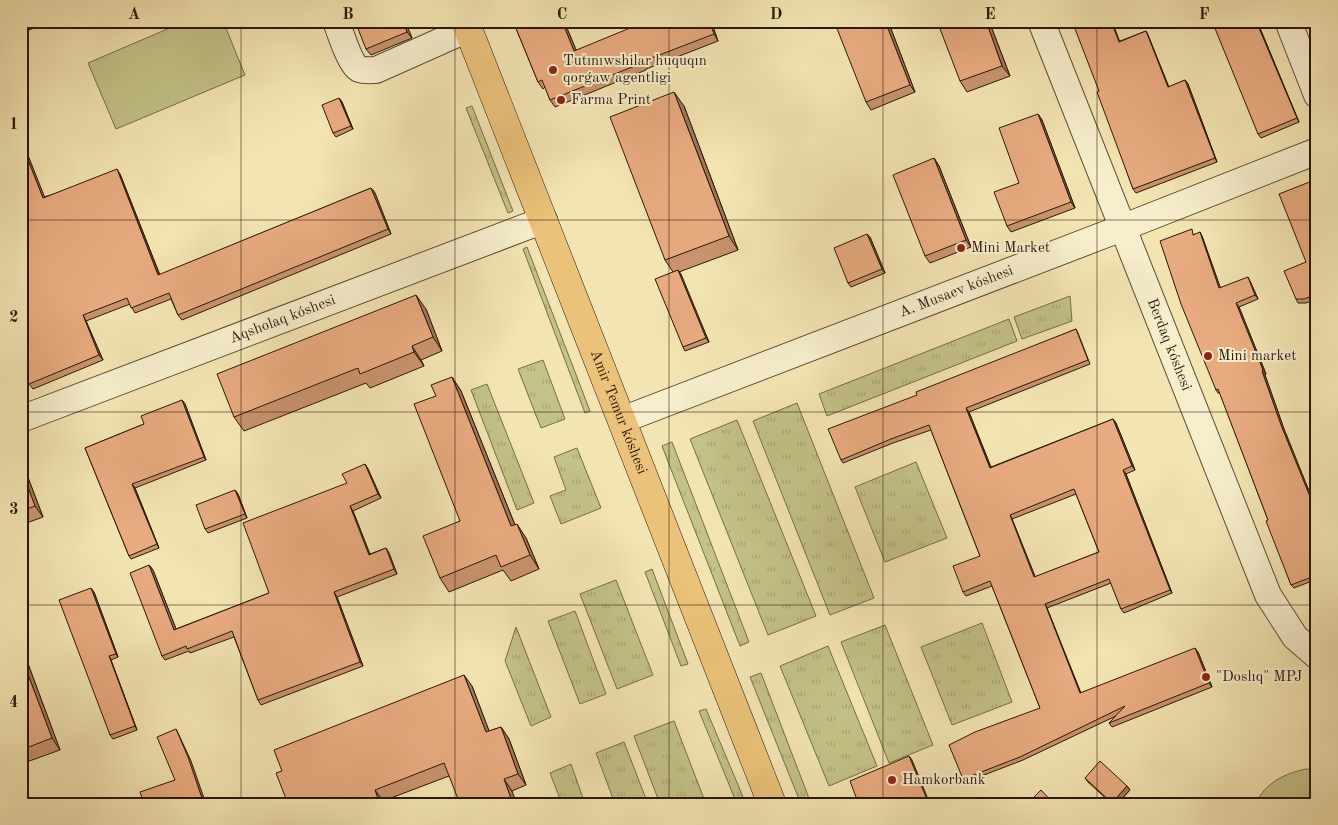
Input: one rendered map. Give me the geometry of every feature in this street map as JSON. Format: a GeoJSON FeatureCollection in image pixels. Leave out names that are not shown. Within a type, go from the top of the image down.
{"type":"FeatureCollection","features":[{"type":"Feature","properties":{"kind":"main road","name":"Amir Temur kóshesi"},"geometry":{"type":"LineString","coordinates":[[467,25],[772,804]]}},
{"type":"Feature","properties":{"kind":"street"},"geometry":{"type":"LineString","coordinates":[[336,21],[353,63],[359,69],[368,71],[376,70],[467,25]]}},
{"type":"Feature","properties":{"kind":"street","name":"Berdaq kóshesi"},"geometry":{"type":"LineString","coordinates":[[1041,21],[1268,595],[1295,637],[1317,656]]}},
{"type":"Feature","properties":{"kind":"street"},"geometry":{"type":"LineString","coordinates":[[1288,21],[1317,95]]}},
{"type":"Feature","properties":{"kind":"street","name":"A. Musaev kóshesi"},"geometry":{"type":"LineString","coordinates":[[622,420],[1123,228],[1317,151]]}},
{"type":"Feature","properties":{"kind":"street","name":"Aqsholaq kóshesi"},"geometry":{"type":"LineString","coordinates":[[21,419],[544,220]]}},
{"type":"Feature","properties":{"kind":"green space"},"geometry":{"type":"Polygon","coordinates":[[[186,21],[223,21],[245,75],[116,129],[88,63],[186,21]]]}},
{"type":"Feature","properties":{"kind":"green space"},"geometry":{"type":"Polygon","coordinates":[[[472,106],[513,211],[508,213],[466,108],[472,106]]]}},
{"type":"Feature","properties":{"kind":"green space"},"geometry":{"type":"Polygon","coordinates":[[[527,247],[590,411],[585,413],[523,249],[527,247]]]}},
{"type":"Feature","properties":{"kind":"green space"},"geometry":{"type":"Polygon","coordinates":[[[1070,296],[1072,321],[1022,339],[1014,317],[1070,296]]]}},
{"type":"Feature","properties":{"kind":"green space"},"geometry":{"type":"Polygon","coordinates":[[[1009,319],[1017,341],[827,416],[819,394],[1009,319]]]}},
{"type":"Feature","properties":{"kind":"green space"},"geometry":{"type":"Polygon","coordinates":[[[543,360],[565,419],[541,428],[518,369],[543,360]]]}},
{"type":"Feature","properties":{"kind":"green space"},"geometry":{"type":"Polygon","coordinates":[[[487,384],[534,503],[517,510],[471,390],[487,384]]]}},
{"type":"Feature","properties":{"kind":"green space"},"geometry":{"type":"Polygon","coordinates":[[[797,403],[874,598],[830,615],[753,421],[797,403]]]}},
{"type":"Feature","properties":{"kind":"green space"},"geometry":{"type":"Polygon","coordinates":[[[737,420],[816,616],[768,635],[690,439],[737,420]]]}},
{"type":"Feature","properties":{"kind":"green space"},"geometry":{"type":"Polygon","coordinates":[[[672,442],[749,642],[740,646],[662,446],[672,442]]]}},
{"type":"Feature","properties":{"kind":"green space"},"geometry":{"type":"Polygon","coordinates":[[[577,448],[601,508],[561,524],[550,496],[566,490],[554,457],[577,448]]]}},
{"type":"Feature","properties":{"kind":"green space"},"geometry":{"type":"Polygon","coordinates":[[[916,462],[947,538],[885,562],[855,487],[916,462]]]}},
{"type":"Feature","properties":{"kind":"green space"},"geometry":{"type":"Polygon","coordinates":[[[652,569],[688,664],[681,666],[645,572],[652,569]]]}},
{"type":"Feature","properties":{"kind":"green space"},"geometry":{"type":"Polygon","coordinates":[[[616,580],[653,675],[617,689],[580,594],[616,580]]]}},
{"type":"Feature","properties":{"kind":"green space"},"geometry":{"type":"Polygon","coordinates":[[[575,611],[606,694],[580,704],[548,621],[575,611]]]}},
{"type":"Feature","properties":{"kind":"green space"},"geometry":{"type":"Polygon","coordinates":[[[982,623],[1012,702],[952,725],[921,647],[982,623]]]}},
{"type":"Feature","properties":{"kind":"green space"},"geometry":{"type":"Polygon","coordinates":[[[885,625],[933,745],[889,763],[841,642],[885,625]]]}},
{"type":"Feature","properties":{"kind":"green space"},"geometry":{"type":"Polygon","coordinates":[[[516,627],[551,717],[531,726],[505,661],[516,627]]]}},
{"type":"Feature","properties":{"kind":"green space"},"geometry":{"type":"Polygon","coordinates":[[[828,646],[877,766],[829,786],[780,666],[828,646]]]}},
{"type":"Feature","properties":{"kind":"green space"},"geometry":{"type":"Polygon","coordinates":[[[761,673],[811,804],[801,804],[750,677],[761,673]]]}},
{"type":"Feature","properties":{"kind":"green space"},"geometry":{"type":"Polygon","coordinates":[[[706,709],[746,804],[737,804],[699,711],[706,709]]]}},
{"type":"Feature","properties":{"kind":"green space"},"geometry":{"type":"Polygon","coordinates":[[[674,721],[706,804],[660,804],[634,736],[674,721]]]}},
{"type":"Feature","properties":{"kind":"green space"},"geometry":{"type":"Polygon","coordinates":[[[624,742],[648,804],[615,804],[596,753],[624,742]]]}},
{"type":"Feature","properties":{"kind":"green space"},"geometry":{"type":"Polygon","coordinates":[[[571,764],[585,804],[562,804],[550,773],[571,764]]]}},
{"type":"Feature","properties":{"kind":"green space"},"geometry":{"type":"Polygon","coordinates":[[[1306,769],[1317,770],[1317,804],[1256,804],[1264,790],[1276,780],[1306,769]]]}},
{"type":"Feature","properties":{"kind":"building"},"geometry":{"type":"Polygon","coordinates":[[[355,21],[403,21],[407,32],[366,49],[355,21]]]}},
{"type":"Feature","properties":{"kind":"building"},"geometry":{"type":"Polygon","coordinates":[[[513,21],[562,21],[574,51],[647,21],[709,21],[714,34],[550,100],[542,80],[538,82],[513,21]]]}},
{"type":"Feature","properties":{"kind":"building"},"geometry":{"type":"Polygon","coordinates":[[[834,21],[885,21],[910,85],[866,102],[834,21]]]}},
{"type":"Feature","properties":{"kind":"building"},"geometry":{"type":"Polygon","coordinates":[[[937,21],[986,21],[1002,66],[960,81],[937,21]]]}},
{"type":"Feature","properties":{"kind":"building"},"geometry":{"type":"Polygon","coordinates":[[[1072,21],[1111,21],[1119,42],[1146,31],[1168,87],[1185,80],[1215,158],[1133,189],[1072,21]]]}},
{"type":"Feature","properties":{"kind":"building"},"geometry":{"type":"Polygon","coordinates":[[[1212,21],[1256,21],[1297,118],[1258,134],[1212,21]]]}},
{"type":"Feature","properties":{"kind":"building"},"geometry":{"type":"Polygon","coordinates":[[[1310,21],[1317,21],[1317,38],[1310,21]]]}},
{"type":"Feature","properties":{"kind":"building"},"geometry":{"type":"Polygon","coordinates":[[[674,92],[729,236],[665,260],[610,117],[674,92]]]}},
{"type":"Feature","properties":{"kind":"building"},"geometry":{"type":"Polygon","coordinates":[[[339,98],[351,126],[333,133],[322,105],[339,98]]]}},
{"type":"Feature","properties":{"kind":"building"},"geometry":{"type":"Polygon","coordinates":[[[1038,114],[1071,202],[1007,226],[994,192],[1019,183],[999,128],[1038,114]]]}},
{"type":"Feature","properties":{"kind":"building"},"geometry":{"type":"Polygon","coordinates":[[[21,142],[43,198],[117,169],[158,275],[371,188],[388,229],[178,315],[169,293],[131,308],[127,298],[83,315],[99,355],[29,384],[21,366],[21,142]]]}},
{"type":"Feature","properties":{"kind":"building"},"geometry":{"type":"Polygon","coordinates":[[[934,158],[966,240],[925,256],[893,175],[934,158]]]}},
{"type":"Feature","properties":{"kind":"building"},"geometry":{"type":"Polygon","coordinates":[[[1317,179],[1317,294],[1304,299],[1296,299],[1284,271],[1306,262],[1279,194],[1317,179]]]}},
{"type":"Feature","properties":{"kind":"building"},"geometry":{"type":"Polygon","coordinates":[[[1192,229],[1193,235],[1200,232],[1219,288],[1248,277],[1255,295],[1236,303],[1263,370],[1281,425],[1317,514],[1317,575],[1291,585],[1218,389],[1216,390],[1181,304],[1160,241],[1192,229]]]}},
{"type":"Feature","properties":{"kind":"building"},"geometry":{"type":"Polygon","coordinates":[[[867,234],[882,269],[848,283],[834,248],[867,234]]]}},
{"type":"Feature","properties":{"kind":"building"},"geometry":{"type":"Polygon","coordinates":[[[678,270],[706,338],[683,347],[655,279],[678,270]]]}},
{"type":"Feature","properties":{"kind":"building"},"geometry":{"type":"Polygon","coordinates":[[[416,295],[433,337],[412,346],[414,352],[360,374],[358,368],[234,417],[217,374],[416,295]]]}},
{"type":"Feature","properties":{"kind":"building"},"geometry":{"type":"Polygon","coordinates":[[[1076,329],[1088,360],[966,408],[990,468],[1113,419],[1132,466],[1123,470],[1170,590],[1121,609],[1109,579],[1045,604],[1080,693],[1195,648],[1209,683],[1109,723],[1125,706],[1020,757],[963,779],[949,745],[975,732],[1040,708],[990,581],[963,592],[953,566],[980,556],[929,425],[841,460],[828,429],[917,395],[916,392],[1076,329]],[[1074,489],[1010,515],[1034,577],[1099,552],[1074,489]]]}},
{"type":"Feature","properties":{"kind":"building"},"geometry":{"type":"Polygon","coordinates":[[[452,377],[511,526],[517,524],[530,555],[501,567],[496,555],[440,578],[423,536],[460,521],[414,404],[436,396],[431,385],[452,377]]]}},
{"type":"Feature","properties":{"kind":"building"},"geometry":{"type":"Polygon","coordinates":[[[182,400],[204,457],[132,484],[157,544],[129,556],[85,448],[144,424],[141,416],[182,400]]]}},
{"type":"Feature","properties":{"kind":"building"},"geometry":{"type":"Polygon","coordinates":[[[365,464],[378,494],[350,506],[369,555],[386,548],[394,569],[334,592],[360,662],[258,700],[232,631],[187,649],[186,646],[162,656],[130,573],[149,565],[174,630],[269,593],[243,523],[347,483],[342,474],[365,464]]]}},
{"type":"Feature","properties":{"kind":"building"},"geometry":{"type":"Polygon","coordinates":[[[21,469],[35,506],[21,511],[21,469]]]}},
{"type":"Feature","properties":{"kind":"building"},"geometry":{"type":"Polygon","coordinates":[[[235,490],[245,514],[205,529],[196,505],[235,490]]]}},
{"type":"Feature","properties":{"kind":"building"},"geometry":{"type":"Polygon","coordinates":[[[91,588],[116,654],[109,656],[135,726],[110,735],[59,600],[91,588]]]}},
{"type":"Feature","properties":{"kind":"building"},"geometry":{"type":"Polygon","coordinates":[[[21,656],[52,738],[21,750],[21,656]]]}},
{"type":"Feature","properties":{"kind":"building"},"geometry":{"type":"Polygon","coordinates":[[[464,675],[486,732],[501,727],[518,774],[504,779],[513,804],[460,804],[444,763],[375,790],[380,804],[288,804],[276,773],[282,771],[274,750],[464,675]]]}},
{"type":"Feature","properties":{"kind":"building"},"geometry":{"type":"Polygon","coordinates":[[[176,729],[204,804],[144,804],[140,792],[175,780],[157,737],[176,729]]]}},
{"type":"Feature","properties":{"kind":"building","name":"Hamkorbank"},"geometry":{"type":"Polygon","coordinates":[[[909,756],[929,804],[847,804],[846,801],[856,797],[850,781],[909,756]]]}},
{"type":"Feature","properties":{"kind":"building"},"geometry":{"type":"Polygon","coordinates":[[[1100,761],[1127,786],[1112,803],[1085,778],[1100,761]]]}},
{"type":"Feature","properties":{"kind":"building"},"geometry":{"type":"Polygon","coordinates":[[[1041,790],[1054,804],[1027,804],[1041,790]]]}},
{"type":"Feature","properties":{"kind":"place","name":"Tutınıwshilar huquqın qorǵaw agentligi"},"geometry":{"type":"Point","coordinates":[553,70]}},
{"type":"Feature","properties":{"kind":"place","name":"Farma Print"},"geometry":{"type":"Point","coordinates":[561,100]}},
{"type":"Feature","properties":{"kind":"place","name":"Mini Market"},"geometry":{"type":"Point","coordinates":[961,248]}},
{"type":"Feature","properties":{"kind":"place","name":"Mini market"},"geometry":{"type":"Point","coordinates":[1208,356]}},
{"type":"Feature","properties":{"kind":"place","name":"\"Doslıq\" MPJ"},"geometry":{"type":"Point","coordinates":[1206,677]}},
{"type":"Feature","properties":{"kind":"place","name":"Hamkorbank"},"geometry":{"type":"Point","coordinates":[892,780]}}]}
